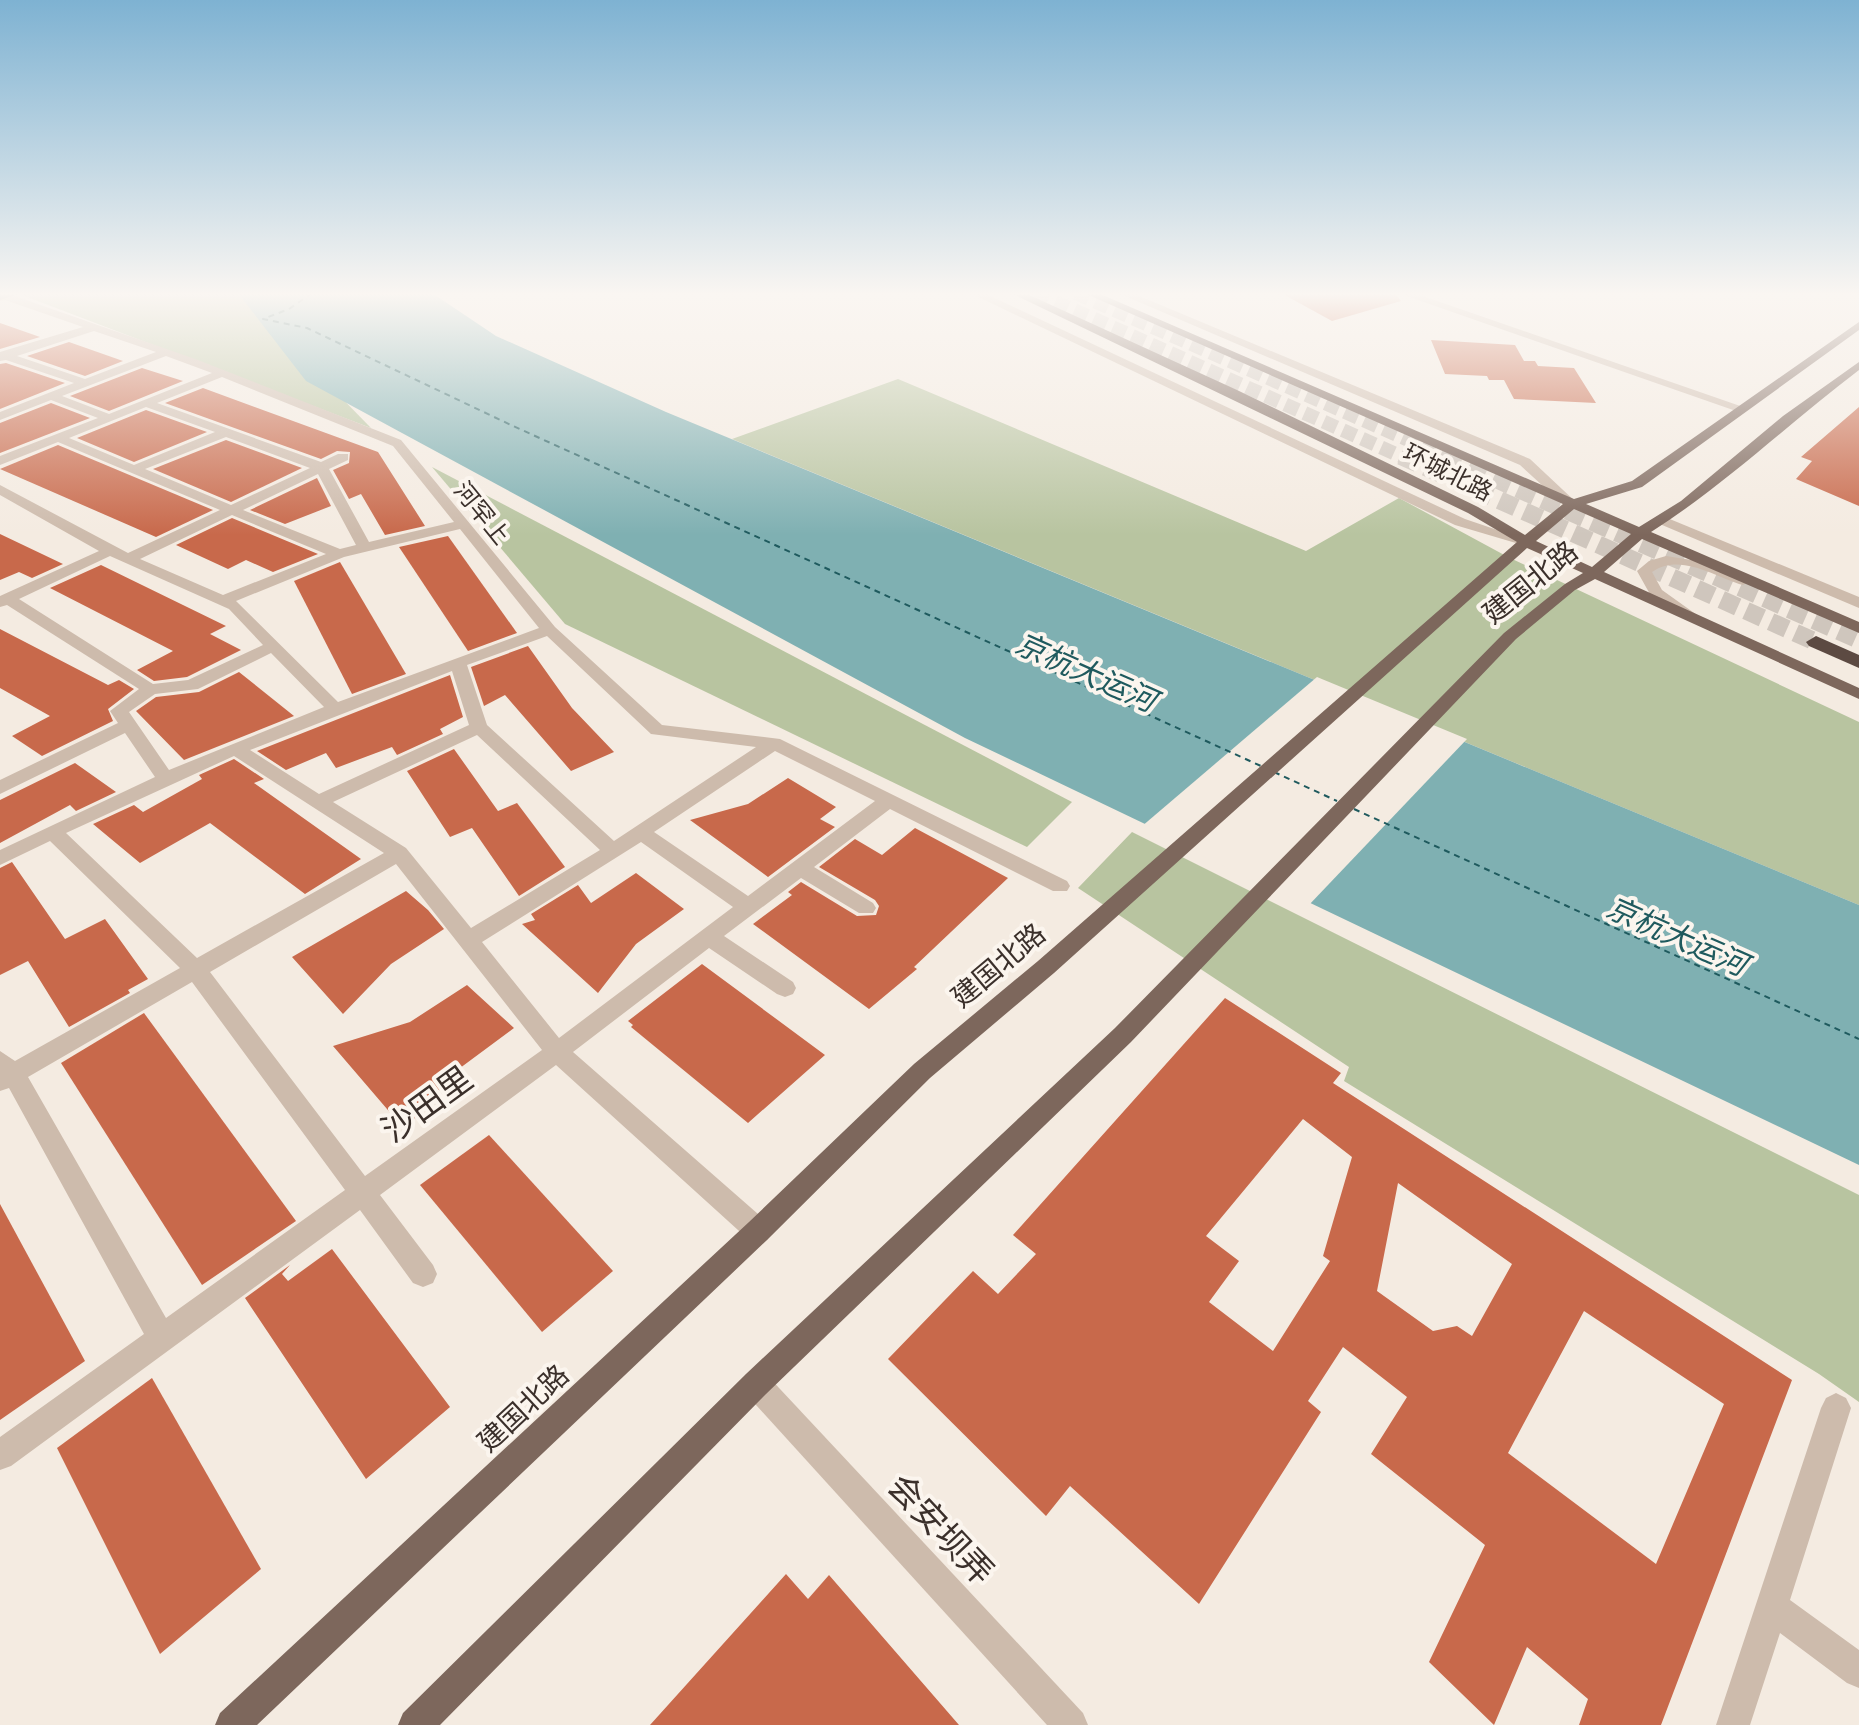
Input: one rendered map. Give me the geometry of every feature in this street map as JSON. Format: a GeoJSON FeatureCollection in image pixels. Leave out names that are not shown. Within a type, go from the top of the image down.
{"type":"FeatureCollection","features":[{"type":"Feature","properties":{"kind":"highway"},"geometry":{"type":"LineString","coordinates":[[1816,642],[1859,662]]}},
{"type":"Feature","properties":{"kind":"main road","name":"环城北路"},"geometry":{"type":"LineString","coordinates":[[1190,374],[1473,510],[1526,542],[1859,694]]}},
{"type":"Feature","properties":{"kind":"main road","name":"环城北路"},"geometry":{"type":"LineString","coordinates":[[1275,374],[1859,628]]}},
{"type":"Feature","properties":{"kind":"main road","name":"建国北路"},"geometry":{"type":"LineString","coordinates":[[232,1725],[758,1231],[922,1071],[1046,967],[1526,542],[1571,504],[1637,484],[1789,374]]}},
{"type":"Feature","properties":{"kind":"main road","name":"建国北路"},"geometry":{"type":"LineString","coordinates":[[415,1725],[756,1384],[1123,1035],[1510,636],[1570,587],[1594,573],[1640,533],[1686,504],[1787,419],[1848,374]]}},
{"type":"Feature","properties":{"kind":"street"},"geometry":{"type":"LineString","coordinates":[[55,374],[87,384]]}},
{"type":"Feature","properties":{"kind":"street"},"geometry":{"type":"LineString","coordinates":[[1,415],[113,374]]}},
{"type":"Feature","properties":{"kind":"street"},"geometry":{"type":"LineString","coordinates":[[0,461],[221,374]]}},
{"type":"Feature","properties":{"kind":"street","name":"河罕上"},"geometry":{"type":"LineString","coordinates":[[223,374],[397,443],[549,630],[657,730],[774,743],[1060,886]]}},
{"type":"Feature","properties":{"kind":"street"},"geometry":{"type":"LineString","coordinates":[[1143,374],[1460,522],[1526,542]]}},
{"type":"Feature","properties":{"kind":"street"},"geometry":{"type":"LineString","coordinates":[[1150,377],[1159,374]]}},
{"type":"Feature","properties":{"kind":"street"},"geometry":{"type":"LineString","coordinates":[[1314,374],[1525,462],[1571,504]]}},
{"type":"Feature","properties":{"kind":"street"},"geometry":{"type":"LineString","coordinates":[[1639,374],[1740,408]]}},
{"type":"Feature","properties":{"kind":"street"},"geometry":{"type":"LineString","coordinates":[[53,397],[109,418]]}},
{"type":"Feature","properties":{"kind":"street"},"geometry":{"type":"LineString","coordinates":[[146,403],[321,467],[365,548]]}},
{"type":"Feature","properties":{"kind":"street"},"geometry":{"type":"LineString","coordinates":[[134,469],[227,432]]}},
{"type":"Feature","properties":{"kind":"street"},"geometry":{"type":"LineString","coordinates":[[58,438],[339,554]]}},
{"type":"Feature","properties":{"kind":"street"},"geometry":{"type":"LineString","coordinates":[[130,558],[343,457]]}},
{"type":"Feature","properties":{"kind":"street"},"geometry":{"type":"LineString","coordinates":[[0,489],[110,551],[234,606],[334,708]]}},
{"type":"Feature","properties":{"kind":"street"},"geometry":{"type":"LineString","coordinates":[[0,510],[22,501]]}},
{"type":"Feature","properties":{"kind":"street"},"geometry":{"type":"LineString","coordinates":[[1660,519],[1859,603]]}},
{"type":"Feature","properties":{"kind":"street"},"geometry":{"type":"LineString","coordinates":[[223,601],[339,554],[463,524]]}},
{"type":"Feature","properties":{"kind":"street"},"geometry":{"type":"LineString","coordinates":[[4,600],[110,551]]}},
{"type":"Feature","properties":{"kind":"street"},"geometry":{"type":"LineString","coordinates":[[1699,622],[1656,593],[1644,571],[1654,561],[1672,558],[1762,587]]}},
{"type":"Feature","properties":{"kind":"street"},"geometry":{"type":"LineString","coordinates":[[4,600],[150,689]]}},
{"type":"Feature","properties":{"kind":"street"},"geometry":{"type":"LineString","coordinates":[[1,857],[52,831],[334,708],[549,630]]}},
{"type":"Feature","properties":{"kind":"street"},"geometry":{"type":"LineString","coordinates":[[167,781],[119,711],[150,689],[192,685],[273,646]]}},
{"type":"Feature","properties":{"kind":"street"},"geometry":{"type":"LineString","coordinates":[[458,663],[479,727],[613,851]]}},
{"type":"Feature","properties":{"kind":"street"},"geometry":{"type":"LineString","coordinates":[[0,788],[128,725]]}},
{"type":"Feature","properties":{"kind":"street"},"geometry":{"type":"LineString","coordinates":[[318,802],[479,727]]}},
{"type":"Feature","properties":{"kind":"street"},"geometry":{"type":"LineString","coordinates":[[468,940],[613,851],[774,743]]}},
{"type":"Feature","properties":{"kind":"street"},"geometry":{"type":"LineString","coordinates":[[237,750],[399,853],[557,1052],[758,1231]]}},
{"type":"Feature","properties":{"kind":"street","name":"沙田里"},"geometry":{"type":"LineString","coordinates":[[0,1455],[557,1052],[889,800]]}},
{"type":"Feature","properties":{"kind":"street"},"geometry":{"type":"LineString","coordinates":[[52,831],[196,970],[423,1274]]}},
{"type":"Feature","properties":{"kind":"street"},"geometry":{"type":"LineString","coordinates":[[640,832],[748,907]]}},
{"type":"Feature","properties":{"kind":"street"},"geometry":{"type":"LineString","coordinates":[[162,1338],[5,1072],[196,970],[399,853]]}},
{"type":"Feature","properties":{"kind":"street"},"geometry":{"type":"LineString","coordinates":[[800,868],[866,908]]}},
{"type":"Feature","properties":{"kind":"street"},"geometry":{"type":"LineString","coordinates":[[709,937],[785,988]]}},
{"type":"Feature","properties":{"kind":"street","name":"会安坝弄"},"geometry":{"type":"LineString","coordinates":[[756,1384],[1071,1725]]}},
{"type":"Feature","properties":{"kind":"street"},"geometry":{"type":"LineString","coordinates":[[1733,1725],[1836,1408]]}},
{"type":"Feature","properties":{"kind":"street"},"geometry":{"type":"LineString","coordinates":[[1772,1607],[1859,1671]]}},
{"type":"Feature","properties":{"kind":"green space"},"geometry":{"type":"Polygon","coordinates":[[[228,374],[318,374],[371,428],[228,374]]]}},
{"type":"Feature","properties":{"kind":"green space"},"geometry":{"type":"Polygon","coordinates":[[[898,379],[1306,551],[1399,498],[1508,557],[1859,722],[1859,905],[732,439],[898,379]]]}},
{"type":"Feature","properties":{"kind":"green space"},"geometry":{"type":"Polygon","coordinates":[[[432,467],[1072,802],[1027,847],[565,624],[432,467]]]}},
{"type":"Feature","properties":{"kind":"green space"},"geometry":{"type":"Polygon","coordinates":[[[1132,832],[1859,1195],[1859,1402],[1819,1374],[1344,1081],[1349,1067],[1078,888],[1132,832]]]}},
{"type":"Feature","properties":{"kind":"water","name":"京杭大运河"},"geometry":{"type":"Polygon","coordinates":[[[300,374],[580,374],[666,412],[1859,905],[1859,1165],[965,738],[306,381],[300,374]]]}},
{"type":"Feature","properties":{"kind":"pier"},"geometry":{"type":"Polygon","coordinates":[[[1317,677],[1467,739],[1308,906],[1141,827],[1317,677]]]}},
{"type":"Feature","properties":{"kind":"building"},"geometry":{"type":"Polygon","coordinates":[[[0,374],[37,374],[65,383],[0,409],[0,374]]]}},
{"type":"Feature","properties":{"kind":"building"},"geometry":{"type":"Polygon","coordinates":[[[128,374],[159,374],[183,381],[109,411],[70,396],[128,374]]]}},
{"type":"Feature","properties":{"kind":"building"},"geometry":{"type":"Polygon","coordinates":[[[1445,374],[1577,374],[1596,403],[1514,399],[1504,380],[1445,374]]]}},
{"type":"Feature","properties":{"kind":"building"},"geometry":{"type":"Polygon","coordinates":[[[203,388],[378,452],[425,526],[385,535],[361,494],[349,499],[333,470],[349,463],[350,452],[337,451],[321,459],[165,403],[203,388]]]}},
{"type":"Feature","properties":{"kind":"building"},"geometry":{"type":"Polygon","coordinates":[[[51,403],[90,418],[0,453],[0,423],[51,403]]]}},
{"type":"Feature","properties":{"kind":"building"},"geometry":{"type":"Polygon","coordinates":[[[1859,407],[1859,506],[1796,479],[1812,461],[1801,457],[1859,407]]]}},
{"type":"Feature","properties":{"kind":"building"},"geometry":{"type":"Polygon","coordinates":[[[146,410],[207,432],[134,462],[77,438],[146,410]]]}},
{"type":"Feature","properties":{"kind":"building"},"geometry":{"type":"Polygon","coordinates":[[[226,440],[302,468],[231,502],[153,469],[226,440]]]}},
{"type":"Feature","properties":{"kind":"building"},"geometry":{"type":"Polygon","coordinates":[[[58,445],[213,510],[156,537],[0,469],[58,445]]]}},
{"type":"Feature","properties":{"kind":"building"},"geometry":{"type":"Polygon","coordinates":[[[317,478],[331,506],[285,524],[250,510],[317,478]]]}},
{"type":"Feature","properties":{"kind":"building"},"geometry":{"type":"Polygon","coordinates":[[[232,518],[318,554],[273,572],[246,560],[228,569],[176,545],[232,518]]]}},
{"type":"Feature","properties":{"kind":"building"},"geometry":{"type":"Polygon","coordinates":[[[0,534],[63,564],[32,578],[19,572],[0,580],[0,534]]]}},
{"type":"Feature","properties":{"kind":"building"},"geometry":{"type":"Polygon","coordinates":[[[448,536],[517,633],[468,651],[399,547],[448,536]]]}},
{"type":"Feature","properties":{"kind":"building"},"geometry":{"type":"Polygon","coordinates":[[[340,562],[406,674],[352,694],[294,581],[340,562]]]}},
{"type":"Feature","properties":{"kind":"building"},"geometry":{"type":"Polygon","coordinates":[[[101,565],[226,626],[210,634],[241,650],[187,677],[154,681],[137,670],[173,651],[50,588],[101,565]]]}},
{"type":"Feature","properties":{"kind":"building"},"geometry":{"type":"Polygon","coordinates":[[[0,629],[108,685],[119,680],[134,689],[108,709],[113,721],[42,756],[12,736],[50,716],[0,688],[0,629]]]}},
{"type":"Feature","properties":{"kind":"building"},"geometry":{"type":"Polygon","coordinates":[[[528,646],[572,708],[614,752],[571,771],[505,695],[484,706],[471,667],[528,646]]]}},
{"type":"Feature","properties":{"kind":"building"},"geometry":{"type":"Polygon","coordinates":[[[239,672],[294,716],[184,760],[136,711],[156,697],[199,692],[239,672]]]}},
{"type":"Feature","properties":{"kind":"building"},"geometry":{"type":"Polygon","coordinates":[[[450,675],[463,717],[440,729],[443,734],[397,755],[392,747],[336,768],[326,753],[286,770],[257,751],[450,675]]]}},
{"type":"Feature","properties":{"kind":"building"},"geometry":{"type":"Polygon","coordinates":[[[454,749],[498,811],[517,803],[565,867],[519,896],[472,828],[450,837],[407,771],[454,749]]]}},
{"type":"Feature","properties":{"kind":"building"},"geometry":{"type":"Polygon","coordinates":[[[234,759],[264,779],[254,783],[361,859],[305,894],[210,823],[140,863],[93,824],[134,805],[143,812],[202,779],[199,775],[234,759]]]}},
{"type":"Feature","properties":{"kind":"building"},"geometry":{"type":"Polygon","coordinates":[[[75,763],[116,792],[76,811],[70,805],[0,843],[0,800],[75,763]]]}},
{"type":"Feature","properties":{"kind":"building"},"geometry":{"type":"Polygon","coordinates":[[[788,778],[836,807],[820,819],[835,827],[768,877],[690,820],[748,804],[788,778]]]}},
{"type":"Feature","properties":{"kind":"building"},"geometry":{"type":"Polygon","coordinates":[[[915,828],[1008,878],[914,967],[917,969],[869,1009],[753,924],[792,895],[788,892],[801,882],[857,916],[876,915],[879,906],[875,900],[819,867],[855,839],[882,855],[915,828]]]}},
{"type":"Feature","properties":{"kind":"building"},"geometry":{"type":"Polygon","coordinates":[[[12,862],[65,939],[105,919],[148,979],[128,990],[130,993],[69,1027],[28,961],[0,975],[0,868],[12,862]]]}},
{"type":"Feature","properties":{"kind":"building"},"geometry":{"type":"Polygon","coordinates":[[[636,873],[684,909],[636,944],[598,993],[522,924],[535,920],[531,914],[578,885],[591,903],[636,873]]]}},
{"type":"Feature","properties":{"kind":"building"},"geometry":{"type":"Polygon","coordinates":[[[406,891],[444,929],[391,964],[343,1014],[292,957],[406,891]]]}},
{"type":"Feature","properties":{"kind":"building"},"geometry":{"type":"Polygon","coordinates":[[[702,964],[825,1055],[748,1123],[631,1027],[633,1025],[628,1021],[702,964]]]}},
{"type":"Feature","properties":{"kind":"building"},"geometry":{"type":"Polygon","coordinates":[[[467,985],[514,1028],[456,1071],[405,1130],[333,1046],[410,1022],[467,985]]]}},
{"type":"Feature","properties":{"kind":"building"},"geometry":{"type":"Polygon","coordinates":[[[1225,998],[1341,1073],[1333,1083],[1792,1380],[1661,1725],[1579,1725],[1588,1699],[1527,1647],[1494,1725],[1429,1662],[1485,1545],[1371,1454],[1407,1397],[1343,1347],[1308,1401],[1321,1412],[1199,1604],[1070,1486],[1046,1516],[888,1359],[973,1271],[998,1294],[1036,1254],[1013,1235],[1225,998]],[[1303,1119],[1206,1236],[1239,1261],[1209,1302],[1273,1351],[1330,1261],[1323,1256],[1352,1157],[1303,1119]],[[1398,1183],[1377,1291],[1433,1331],[1457,1326],[1472,1336],[1512,1264],[1398,1183]],[[1584,1311],[1508,1453],[1656,1564],[1724,1404],[1584,1311]]]}},
{"type":"Feature","properties":{"kind":"building"},"geometry":{"type":"Polygon","coordinates":[[[144,1013],[296,1221],[202,1285],[61,1063],[144,1013]]]}},
{"type":"Feature","properties":{"kind":"building"},"geometry":{"type":"Polygon","coordinates":[[[489,1135],[613,1271],[542,1332],[420,1185],[489,1135]]]}},
{"type":"Feature","properties":{"kind":"building"},"geometry":{"type":"Polygon","coordinates":[[[0,1204],[85,1361],[0,1420],[0,1204]]]}},
{"type":"Feature","properties":{"kind":"building"},"geometry":{"type":"Polygon","coordinates":[[[332,1249],[450,1407],[366,1479],[245,1298],[290,1265],[282,1274],[288,1281],[332,1249]]]}},
{"type":"Feature","properties":{"kind":"building"},"geometry":{"type":"Polygon","coordinates":[[[152,1378],[261,1569],[160,1654],[57,1448],[152,1378]]]}},
{"type":"Feature","properties":{"kind":"building"},"geometry":{"type":"Polygon","coordinates":[[[786,1574],[808,1599],[829,1575],[959,1725],[650,1725],[786,1574]]]}},
{"type":"Feature","properties":{"kind":"ferry route"},"geometry":{"type":"LineString","coordinates":[[403,374],[1261,766]]}},
{"type":"Feature","properties":{"kind":"ferry route"},"geometry":{"type":"LineString","coordinates":[[1274,772],[1337,801]]}},
{"type":"Feature","properties":{"kind":"ferry route"},"geometry":{"type":"LineString","coordinates":[[1354,809],[1859,1039]]}},
{"type":"Feature","properties":{"kind":"tunnel"},"geometry":{"type":"LineString","coordinates":[[1216,374],[1405,458]]}},
{"type":"Feature","properties":{"kind":"tunnel"},"geometry":{"type":"LineString","coordinates":[[1258,374],[1449,458]]}},
{"type":"Feature","properties":{"kind":"tunnel"},"geometry":{"type":"LineString","coordinates":[[1401,456],[1816,642]]}},
{"type":"Feature","properties":{"kind":"tunnel"},"geometry":{"type":"LineString","coordinates":[[1444,456],[1859,640]]}}]}
